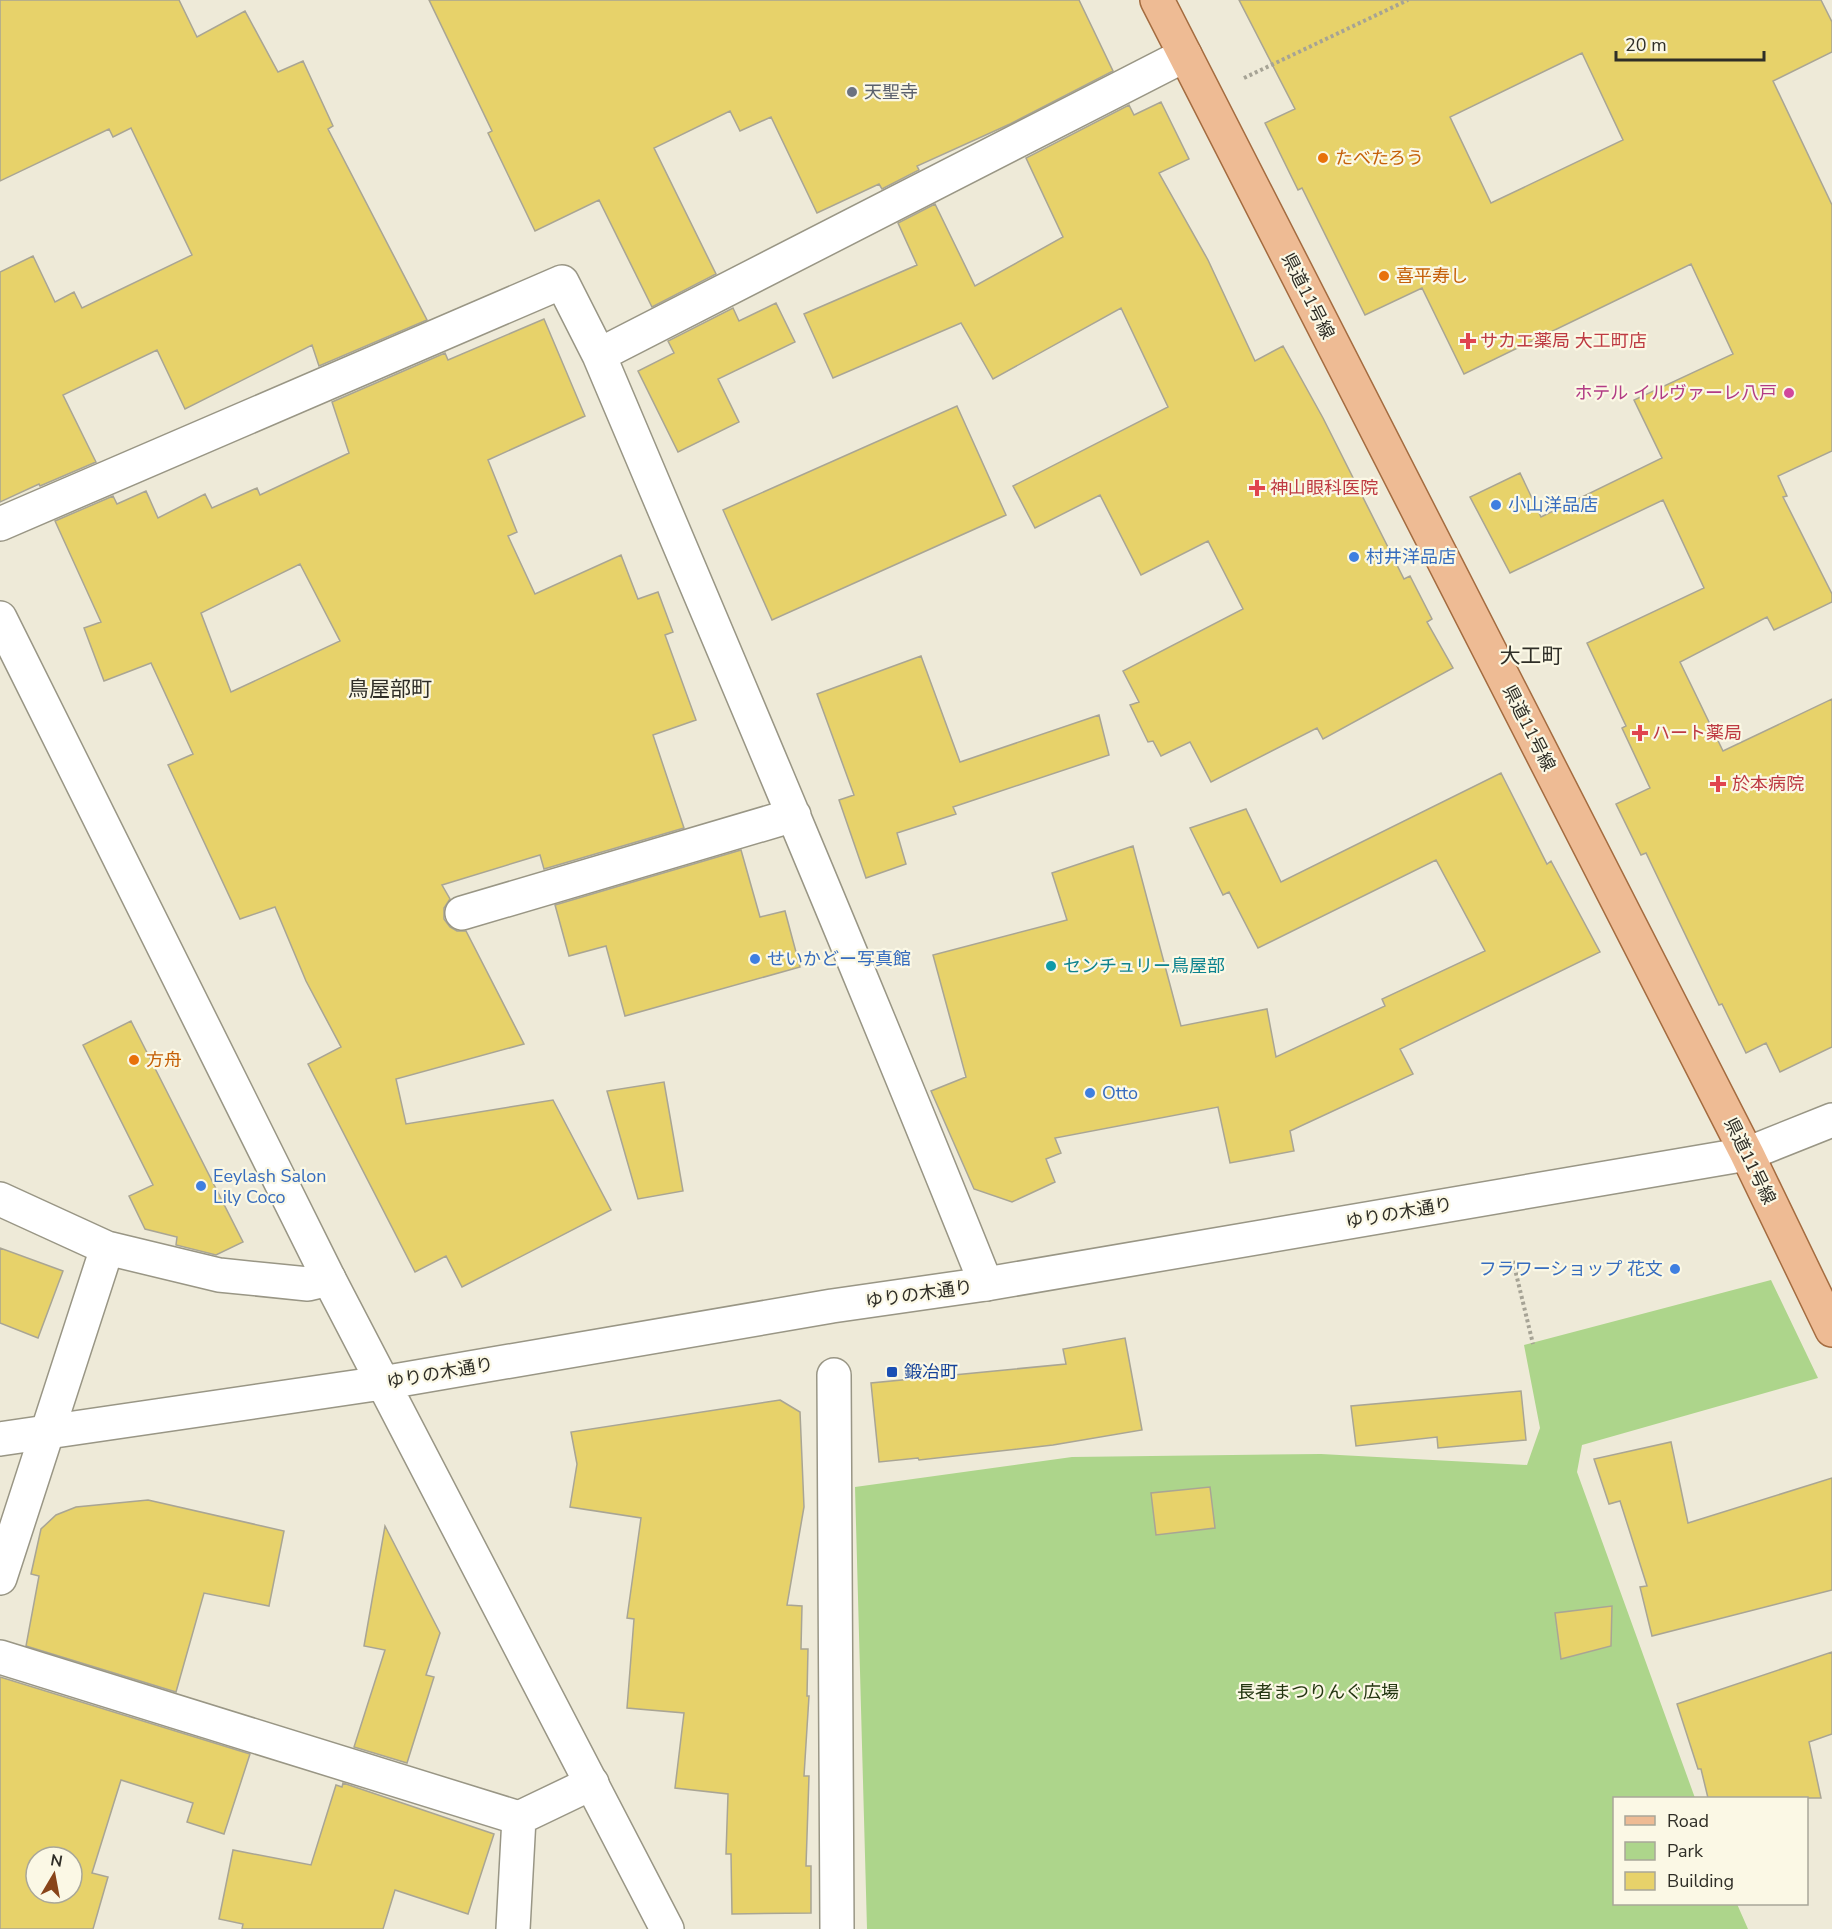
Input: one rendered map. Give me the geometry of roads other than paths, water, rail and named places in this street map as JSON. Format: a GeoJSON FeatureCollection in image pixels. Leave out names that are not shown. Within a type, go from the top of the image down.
{"type":"FeatureCollection","features":[{"type":"Feature","properties":{"kind":"main road","name":"県道11号線"},"geometry":{"type":"LineString","coordinates":[[1157,0],[1747,1154],[1832,1330]]}},
{"type":"Feature","properties":{"kind":"street"},"geometry":{"type":"LineString","coordinates":[[599,355],[1185,55]]}},
{"type":"Feature","properties":{"kind":"street"},"geometry":{"type":"LineString","coordinates":[[0,524],[562,282],[599,355],[794,815],[986,1284]]}},
{"type":"Feature","properties":{"kind":"street"},"geometry":{"type":"LineString","coordinates":[[0,618],[329,1279],[667,1929]]}},
{"type":"Feature","properties":{"kind":"street"},"geometry":{"type":"LineString","coordinates":[[462,913],[794,815]]}},
{"type":"Feature","properties":{"kind":"street","name":"ゆりの木通り"},"geometry":{"type":"LineString","coordinates":[[0,1438],[382,1383],[832,1306],[986,1284],[1747,1154],[1832,1120]]}},
{"type":"Feature","properties":{"kind":"street"},"geometry":{"type":"LineString","coordinates":[[0,1199],[108,1248],[219,1275],[309,1284],[329,1279]]}},
{"type":"Feature","properties":{"kind":"street"},"geometry":{"type":"LineString","coordinates":[[0,1578],[108,1248]]}},
{"type":"Feature","properties":{"kind":"street"},"geometry":{"type":"LineString","coordinates":[[834,1375],[837,1929]]}},
{"type":"Feature","properties":{"kind":"street"},"geometry":{"type":"LineString","coordinates":[[0,1657],[519,1818],[592,1783]]}},
{"type":"Feature","properties":{"kind":"street"},"geometry":{"type":"LineString","coordinates":[[513,1929],[519,1818]]}},
{"type":"Feature","properties":{"kind":"place","name":"天聖寺"},"geometry":{"type":"Point","coordinates":[852,92]}},
{"type":"Feature","properties":{"kind":"place","name":"たべたろう"},"geometry":{"type":"Point","coordinates":[1323,158]}},
{"type":"Feature","properties":{"kind":"place","name":"喜平寿し"},"geometry":{"type":"Point","coordinates":[1384,276]}},
{"type":"Feature","properties":{"kind":"place","name":"サカエ薬局 大工町店"},"geometry":{"type":"Point","coordinates":[1468,341]}},
{"type":"Feature","properties":{"kind":"place","name":"ホテル イルヴァーレ八戸"},"geometry":{"type":"Point","coordinates":[1789,393]}},
{"type":"Feature","properties":{"kind":"place","name":"神山眼科医院"},"geometry":{"type":"Point","coordinates":[1257,488]}},
{"type":"Feature","properties":{"kind":"place","name":"小山洋品店"},"geometry":{"type":"Point","coordinates":[1496,505]}},
{"type":"Feature","properties":{"kind":"place","name":"村井洋品店"},"geometry":{"type":"Point","coordinates":[1354,557]}},
{"type":"Feature","properties":{"kind":"place","name":"ハート薬局"},"geometry":{"type":"Point","coordinates":[1640,733]}},
{"type":"Feature","properties":{"kind":"place","name":"於本病院"},"geometry":{"type":"Point","coordinates":[1718,784]}},
{"type":"Feature","properties":{"kind":"place","name":"せいかどー写真館"},"geometry":{"type":"Point","coordinates":[755,959]}},
{"type":"Feature","properties":{"kind":"place","name":"センチュリー鳥屋部"},"geometry":{"type":"Point","coordinates":[1051,966]}},
{"type":"Feature","properties":{"kind":"place","name":"方舟"},"geometry":{"type":"Point","coordinates":[134,1060]}},
{"type":"Feature","properties":{"kind":"place","name":"Otto"},"geometry":{"type":"Point","coordinates":[1090,1093]}},
{"type":"Feature","properties":{"kind":"place","name":"Eeylash Salon Lily Coco"},"geometry":{"type":"Point","coordinates":[201,1186]}},
{"type":"Feature","properties":{"kind":"place","name":"フラワーショップ 花文"},"geometry":{"type":"Point","coordinates":[1675,1269]}},
{"type":"Feature","properties":{"kind":"place","name":"鍛冶町"},"geometry":{"type":"Point","coordinates":[892,1372]}},
{"type":"Feature","properties":{"kind":"district","name":"大工町"},"geometry":{"type":"Point","coordinates":[1531,656]}},
{"type":"Feature","properties":{"kind":"district","name":"鳥屋部町"},"geometry":{"type":"Point","coordinates":[390,689]}},
{"type":"Feature","properties":{"kind":"park label","name":"長者まつりんぐ広場"},"geometry":{"type":"Point","coordinates":[1318,1692]}}]}
